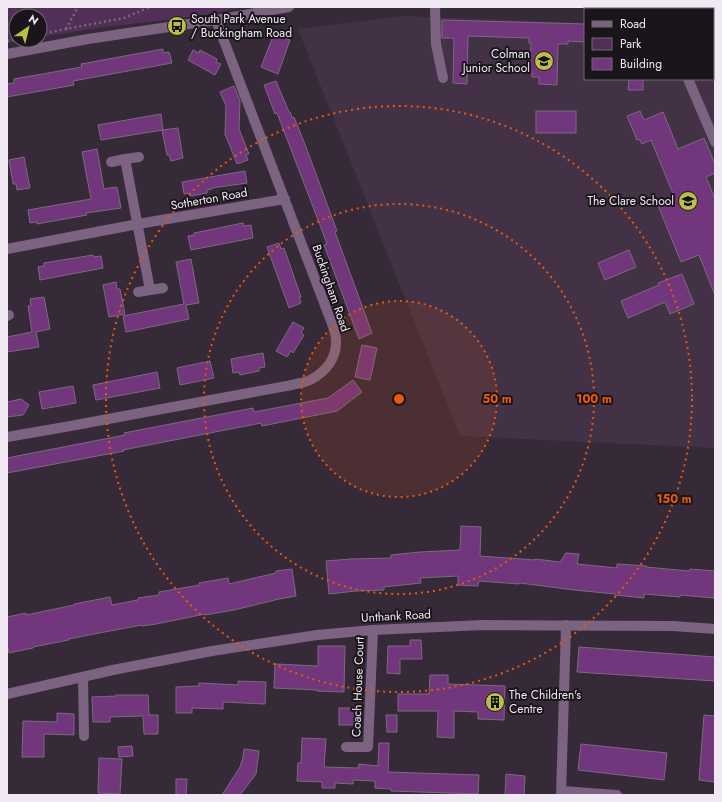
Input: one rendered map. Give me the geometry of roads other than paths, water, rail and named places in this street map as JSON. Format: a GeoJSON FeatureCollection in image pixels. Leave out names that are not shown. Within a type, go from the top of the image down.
{"type":"FeatureCollection","features":[{"type":"Feature","properties":{"kind":"street"},"geometry":{"type":"LineString","coordinates":[[7,54],[88,39],[216,20],[289,7]]}},
{"type":"Feature","properties":{"kind":"street"},"geometry":{"type":"LineString","coordinates":[[435,7],[436,44],[443,78]]}},
{"type":"Feature","properties":{"kind":"street","name":"Buckingham Road"},"geometry":{"type":"LineString","coordinates":[[7,437],[292,385],[309,381],[321,374],[330,364],[335,353],[336,339],[331,321],[216,20]]}},
{"type":"Feature","properties":{"kind":"street"},"geometry":{"type":"LineString","coordinates":[[688,80],[715,142]]}},
{"type":"Feature","properties":{"kind":"street"},"geometry":{"type":"LineString","coordinates":[[112,162],[139,157]]}},
{"type":"Feature","properties":{"kind":"street"},"geometry":{"type":"LineString","coordinates":[[125,160],[150,290]]}},
{"type":"Feature","properties":{"kind":"street","name":"Sotherton Road"},"geometry":{"type":"LineString","coordinates":[[7,249],[138,224],[284,199]]}},
{"type":"Feature","properties":{"kind":"street"},"geometry":{"type":"LineString","coordinates":[[138,292],[163,288]]}},
{"type":"Feature","properties":{"kind":"street","name":"Unthank Road"},"geometry":{"type":"LineString","coordinates":[[7,694],[113,670],[212,651],[317,635],[373,630],[483,625],[673,626],[715,629]]}},
{"type":"Feature","properties":{"kind":"street"},"geometry":{"type":"LineString","coordinates":[[566,625],[562,793],[617,795]]}},
{"type":"Feature","properties":{"kind":"street","name":"Coach House Court"},"geometry":{"type":"LineString","coordinates":[[346,747],[368,747],[373,630]]}},
{"type":"Feature","properties":{"kind":"street"},"geometry":{"type":"LineString","coordinates":[[83,677],[84,736]]}},
{"type":"Feature","properties":{"kind":"place","name":"South Park Avenue / Buckingham Road"},"geometry":{"type":"Point","coordinates":[177,26]}},
{"type":"Feature","properties":{"kind":"place","name":"Colman Junior School"},"geometry":{"type":"Point","coordinates":[544,61]}},
{"type":"Feature","properties":{"kind":"place","name":"The Clare School"},"geometry":{"type":"Point","coordinates":[688,201]}},
{"type":"Feature","properties":{"kind":"place","name":"The Children's Centre"},"geometry":{"type":"Point","coordinates":[495,702]}}]}
